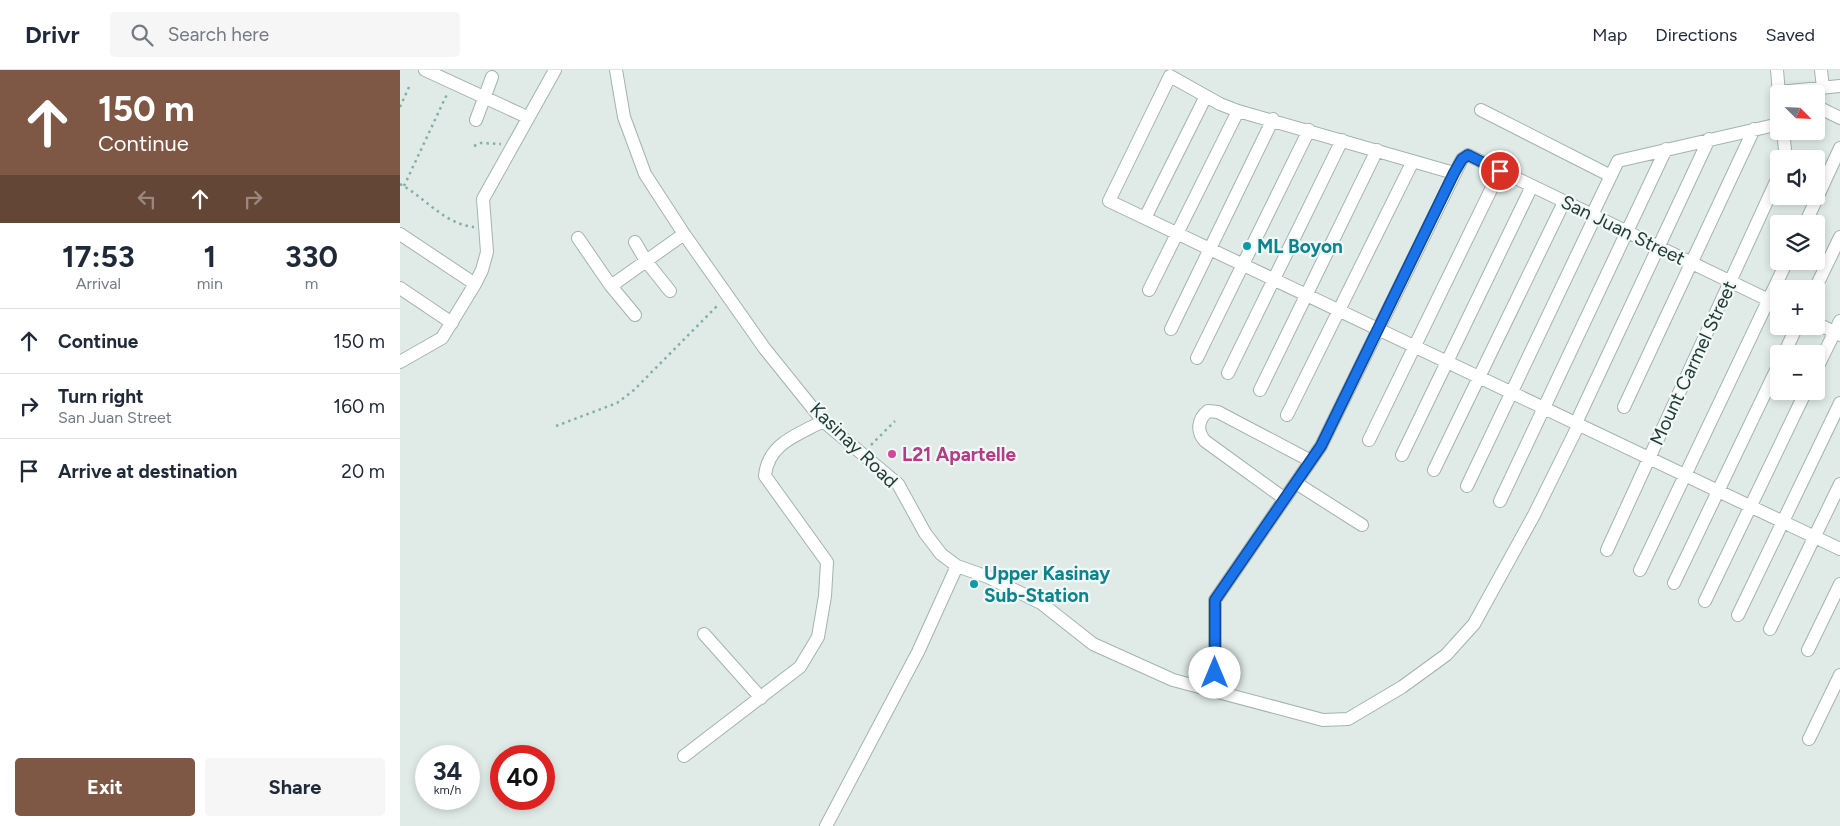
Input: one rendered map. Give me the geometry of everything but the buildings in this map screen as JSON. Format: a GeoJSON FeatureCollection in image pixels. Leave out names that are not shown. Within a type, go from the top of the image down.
{"type":"FeatureCollection","features":[{"type":"Feature","properties":{"kind":"street"},"geometry":{"type":"LineString","coordinates":[[425,70],[527,117]]}},
{"type":"Feature","properties":{"kind":"street"},"geometry":{"type":"LineString","coordinates":[[400,362],[442,338],[475,284],[482,270],[486,252],[483,199],[527,117],[555,70]]}},
{"type":"Feature","properties":{"kind":"street","name":"Kasinay Road"},"geometry":{"type":"LineString","coordinates":[[616,70],[624,117],[645,174],[726,296],[765,349],[823,421],[898,484],[925,533],[941,554],[956,566]]}},
{"type":"Feature","properties":{"kind":"street"},"geometry":{"type":"LineString","coordinates":[[1777,70],[1778,85]]}},
{"type":"Feature","properties":{"kind":"street"},"geometry":{"type":"LineString","coordinates":[[1821,70],[1823,85]]}},
{"type":"Feature","properties":{"kind":"street"},"geometry":{"type":"LineString","coordinates":[[1215,691],[1215,600],[1311,461],[1331,426],[1378,329],[1454,173],[1273,119],[1238,111],[1170,76],[1108,201],[1274,280],[1339,310],[1378,329],[1415,346],[1447,362],[1512,392],[1840,549]]}},
{"type":"Feature","properties":{"kind":"street"},"geometry":{"type":"LineString","coordinates":[[476,120],[492,77]]}},
{"type":"Feature","properties":{"kind":"street"},"geometry":{"type":"LineString","coordinates":[[1825,88],[1840,86]]}},
{"type":"Feature","properties":{"kind":"street"},"geometry":{"type":"LineString","coordinates":[[1145,218],[1206,96]]}},
{"type":"Feature","properties":{"kind":"street"},"geometry":{"type":"LineString","coordinates":[[1480,110],[1611,176]]}},
{"type":"Feature","properties":{"kind":"street"},"geometry":{"type":"LineString","coordinates":[[1825,110],[1840,118]]}},
{"type":"Feature","properties":{"kind":"street"},"geometry":{"type":"LineString","coordinates":[[1149,290],[1238,111]]}},
{"type":"Feature","properties":{"kind":"street"},"geometry":{"type":"LineString","coordinates":[[1170,329],[1273,119]]}},
{"type":"Feature","properties":{"kind":"street"},"geometry":{"type":"LineString","coordinates":[[1467,486],[1594,216],[1618,160],[1770,126]]}},
{"type":"Feature","properties":{"kind":"street"},"geometry":{"type":"LineString","coordinates":[[1624,407],[1754,129]]}},
{"type":"Feature","properties":{"kind":"street"},"geometry":{"type":"LineString","coordinates":[[1197,358],[1309,130]]}},
{"type":"Feature","properties":{"kind":"street"},"geometry":{"type":"LineString","coordinates":[[826,826],[918,652],[956,566],[988,577],[1041,604],[1093,644],[1173,680],[1323,720],[1348,720],[1402,687],[1446,655],[1474,624],[1534,516],[1709,139]]}},
{"type":"Feature","properties":{"kind":"street"},"geometry":{"type":"LineString","coordinates":[[1228,373],[1342,140]]}},
{"type":"Feature","properties":{"kind":"street"},"geometry":{"type":"LineString","coordinates":[[1809,215],[1840,148]]}},
{"type":"Feature","properties":{"kind":"street"},"geometry":{"type":"LineString","coordinates":[[1500,501],[1666,149]]}},
{"type":"Feature","properties":{"kind":"street"},"geometry":{"type":"LineString","coordinates":[[1260,390],[1377,150]]}},
{"type":"Feature","properties":{"kind":"street","name":"San Juan Street"},"geometry":{"type":"LineString","coordinates":[[1454,173],[1462,159],[1468,155],[1770,301]]}},
{"type":"Feature","properties":{"kind":"street"},"geometry":{"type":"LineString","coordinates":[[1287,415],[1413,161]]}},
{"type":"Feature","properties":{"kind":"street"},"geometry":{"type":"LineString","coordinates":[[1369,440],[1500,171]]}},
{"type":"Feature","properties":{"kind":"street"},"geometry":{"type":"LineString","coordinates":[[1402,455],[1532,186]]}},
{"type":"Feature","properties":{"kind":"street","name":"Mount Carmel Street"},"geometry":{"type":"LineString","coordinates":[[1606,550],[1770,195]]}},
{"type":"Feature","properties":{"kind":"street"},"geometry":{"type":"LineString","coordinates":[[1434,470],[1564,202]]}},
{"type":"Feature","properties":{"kind":"street"},"geometry":{"type":"LineString","coordinates":[[400,234],[475,284]]}},
{"type":"Feature","properties":{"kind":"street"},"geometry":{"type":"LineString","coordinates":[[611,286],[684,234]]}},
{"type":"Feature","properties":{"kind":"street"},"geometry":{"type":"LineString","coordinates":[[1819,280],[1840,236]]}},
{"type":"Feature","properties":{"kind":"street"},"geometry":{"type":"LineString","coordinates":[[578,238],[611,286],[635,315]]}},
{"type":"Feature","properties":{"kind":"street"},"geometry":{"type":"LineString","coordinates":[[635,242],[646,261],[670,291]]}},
{"type":"Feature","properties":{"kind":"street"},"geometry":{"type":"LineString","coordinates":[[400,288],[452,323]]}},
{"type":"Feature","properties":{"kind":"street"},"geometry":{"type":"LineString","coordinates":[[1640,570],[1685,476],[1770,311]]}},
{"type":"Feature","properties":{"kind":"street"},"geometry":{"type":"LineString","coordinates":[[1825,325],[1838,329],[1825,353]]}},
{"type":"Feature","properties":{"kind":"street"},"geometry":{"type":"LineString","coordinates":[[1674,583],[1770,383]]}},
{"type":"Feature","properties":{"kind":"street"},"geometry":{"type":"LineString","coordinates":[[1705,601],[1802,400]]}},
{"type":"Feature","properties":{"kind":"street"},"geometry":{"type":"LineString","coordinates":[[1738,616],[1840,403]]}},
{"type":"Feature","properties":{"kind":"street"},"geometry":{"type":"LineString","coordinates":[[1285,499],[1205,441],[1200,431],[1202,416],[1208,411],[1218,412],[1311,461]]}},
{"type":"Feature","properties":{"kind":"street"},"geometry":{"type":"LineString","coordinates":[[684,756],[800,667],[818,637],[825,596],[827,562],[765,476],[766,462],[775,448],[823,421]]}},
{"type":"Feature","properties":{"kind":"street"},"geometry":{"type":"LineString","coordinates":[[1296,483],[1362,525]]}},
{"type":"Feature","properties":{"kind":"street"},"geometry":{"type":"LineString","coordinates":[[1770,630],[1840,484]]}},
{"type":"Feature","properties":{"kind":"street"},"geometry":{"type":"LineString","coordinates":[[1808,650],[1840,584]]}},
{"type":"Feature","properties":{"kind":"street"},"geometry":{"type":"LineString","coordinates":[[704,634],[761,698]]}},
{"type":"Feature","properties":{"kind":"street"},"geometry":{"type":"LineString","coordinates":[[1809,739],[1840,675]]}},
{"type":"Feature","properties":{"kind":"path"},"geometry":{"type":"LineString","coordinates":[[404,186],[452,83]]}},
{"type":"Feature","properties":{"kind":"path"},"geometry":{"type":"LineString","coordinates":[[400,107],[409,87]]}},
{"type":"Feature","properties":{"kind":"path"},"geometry":{"type":"LineString","coordinates":[[474,146],[481,143],[512,146]]}},
{"type":"Feature","properties":{"kind":"path"},"geometry":{"type":"LineString","coordinates":[[400,184],[460,225],[486,227]]}},
{"type":"Feature","properties":{"kind":"path"},"geometry":{"type":"LineString","coordinates":[[556,426],[617,403],[634,390],[726,296]]}},
{"type":"Feature","properties":{"kind":"path"},"geometry":{"type":"LineString","coordinates":[[862,453],[895,421]]}},
{"type":"Feature","properties":{"kind":"place","name":"ML Boyon"},"geometry":{"type":"Point","coordinates":[1247,246]}},
{"type":"Feature","properties":{"kind":"place","name":"L21 Apartelle"},"geometry":{"type":"Point","coordinates":[892,454]}},
{"type":"Feature","properties":{"kind":"place","name":"Upper Kasinay Sub-Station"},"geometry":{"type":"Point","coordinates":[974,584]}},
{"type":"Feature","properties":{"kind":"route"},"geometry":{"type":"LineString","coordinates":[[1215,673],[1215,600],[1321,446],[1454,173],[1462,159],[1468,155],[1500,171]]}}]}
